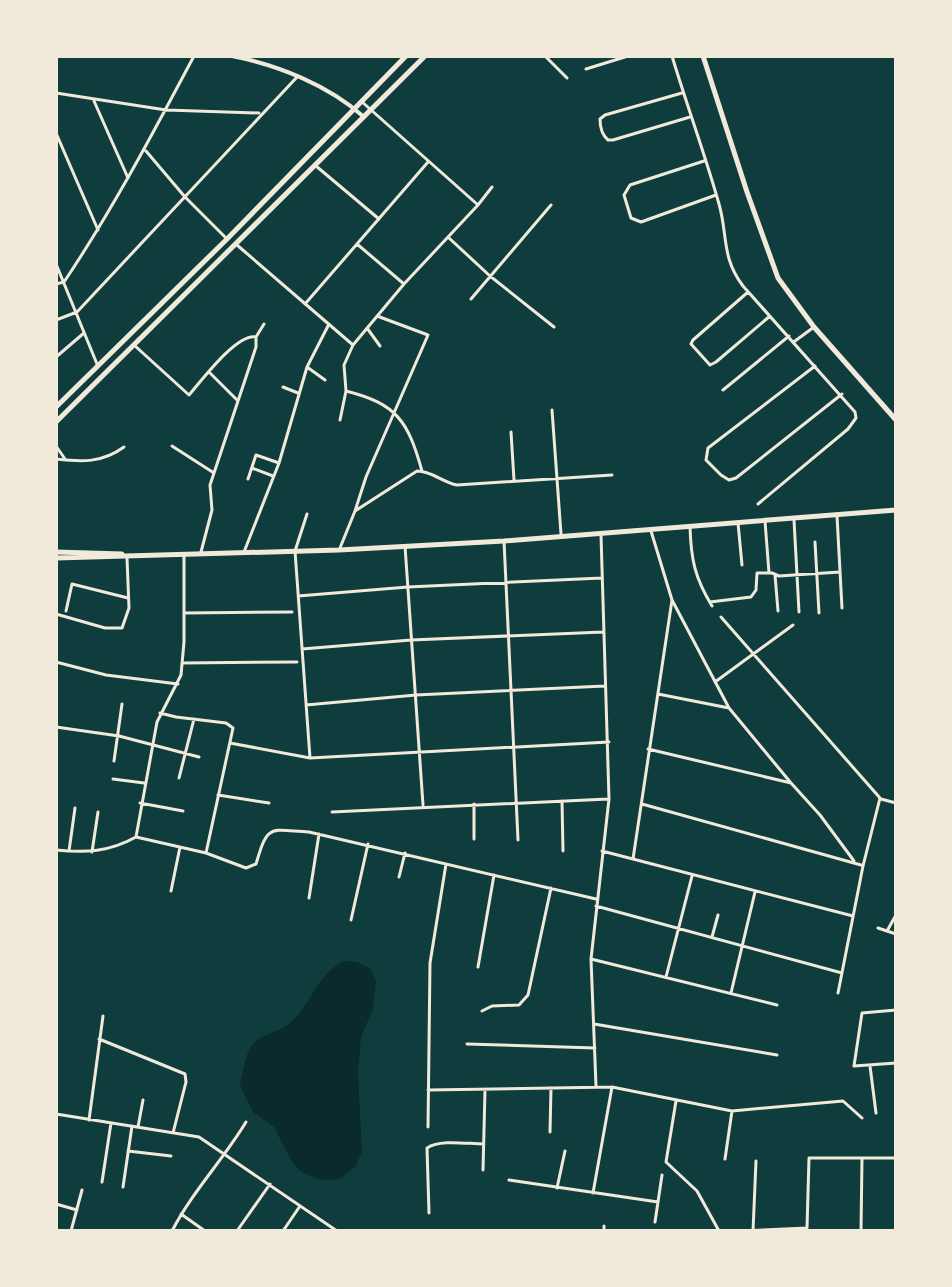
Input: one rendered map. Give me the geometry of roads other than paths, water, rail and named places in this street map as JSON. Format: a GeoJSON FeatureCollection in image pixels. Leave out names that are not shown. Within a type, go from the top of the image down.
{"type":"FeatureCollection","features":[{"type":"Feature","properties":{"kind":"main road"},"geometry":{"type":"LineString","coordinates":[[56,407],[227,239],[406,56]]}},
{"type":"Feature","properties":{"kind":"main road"},"geometry":{"type":"LineString","coordinates":[[56,422],[425,56]]}},
{"type":"Feature","properties":{"kind":"main road"},"geometry":{"type":"LineString","coordinates":[[703,56],[778,278],[814,327],[896,420]]}},
{"type":"Feature","properties":{"kind":"main road"},"geometry":{"type":"LineString","coordinates":[[56,555],[339,550],[651,531],[896,510]]}},
{"type":"Feature","properties":{"kind":"street"},"geometry":{"type":"LineString","coordinates":[[56,284],[64,282],[98,230],[145,150],[194,56]]}},
{"type":"Feature","properties":{"kind":"street"},"geometry":{"type":"LineString","coordinates":[[232,56],[298,76],[364,117]]}},
{"type":"Feature","properties":{"kind":"street"},"geometry":{"type":"LineString","coordinates":[[545,56],[567,78]]}},
{"type":"Feature","properties":{"kind":"street"},"geometry":{"type":"LineString","coordinates":[[586,69],[628,56]]}},
{"type":"Feature","properties":{"kind":"street"},"geometry":{"type":"LineString","coordinates":[[672,56],[716,195],[730,265],[749,292],[855,412],[853,424],[758,504]]}},
{"type":"Feature","properties":{"kind":"street"},"geometry":{"type":"LineString","coordinates":[[56,320],[77,312],[298,76]]}},
{"type":"Feature","properties":{"kind":"street"},"geometry":{"type":"LineString","coordinates":[[56,93],[166,110],[261,113]]}},
{"type":"Feature","properties":{"kind":"street"},"geometry":{"type":"LineString","coordinates":[[683,93],[605,115],[600,119],[600,124],[604,136],[613,140],[690,117]]}},
{"type":"Feature","properties":{"kind":"street"},"geometry":{"type":"LineString","coordinates":[[94,99],[128,178]]}},
{"type":"Feature","properties":{"kind":"street"},"geometry":{"type":"LineString","coordinates":[[361,101],[478,205]]}},
{"type":"Feature","properties":{"kind":"street"},"geometry":{"type":"LineString","coordinates":[[56,133],[98,230]]}},
{"type":"Feature","properties":{"kind":"street"},"geometry":{"type":"LineString","coordinates":[[145,150],[185,197],[227,239]]}},
{"type":"Feature","properties":{"kind":"street"},"geometry":{"type":"LineString","coordinates":[[705,160],[630,185],[624,195],[631,218],[641,222],[716,195]]}},
{"type":"Feature","properties":{"kind":"street"},"geometry":{"type":"LineString","coordinates":[[305,304],[428,162]]}},
{"type":"Feature","properties":{"kind":"street"},"geometry":{"type":"LineString","coordinates":[[316,166],[379,219]]}},
{"type":"Feature","properties":{"kind":"street"},"geometry":{"type":"LineString","coordinates":[[340,420],[346,391],[344,365],[353,345],[492,187]]}},
{"type":"Feature","properties":{"kind":"street"},"geometry":{"type":"LineString","coordinates":[[471,299],[551,205]]}},
{"type":"Feature","properties":{"kind":"street"},"geometry":{"type":"LineString","coordinates":[[449,238],[490,276],[554,327]]}},
{"type":"Feature","properties":{"kind":"street"},"geometry":{"type":"LineString","coordinates":[[357,244],[404,284]]}},
{"type":"Feature","properties":{"kind":"street"},"geometry":{"type":"LineString","coordinates":[[237,245],[353,345]]}},
{"type":"Feature","properties":{"kind":"street"},"geometry":{"type":"LineString","coordinates":[[56,264],[97,364]]}},
{"type":"Feature","properties":{"kind":"street"},"geometry":{"type":"LineString","coordinates":[[749,292],[693,340],[692,349],[710,365],[770,316]]}},
{"type":"Feature","properties":{"kind":"street"},"geometry":{"type":"LineString","coordinates":[[339,550],[366,477],[428,335],[377,316]]}},
{"type":"Feature","properties":{"kind":"street"},"geometry":{"type":"LineString","coordinates":[[201,552],[212,510],[209,489],[256,347],[256,337],[264,324]]}},
{"type":"Feature","properties":{"kind":"street"},"geometry":{"type":"LineString","coordinates":[[243,553],[279,463],[307,367],[329,324]]}},
{"type":"Feature","properties":{"kind":"street"},"geometry":{"type":"LineString","coordinates":[[795,341],[814,327]]}},
{"type":"Feature","properties":{"kind":"street"},"geometry":{"type":"LineString","coordinates":[[367,328],[380,346]]}},
{"type":"Feature","properties":{"kind":"street"},"geometry":{"type":"LineString","coordinates":[[56,357],[84,333]]}},
{"type":"Feature","properties":{"kind":"street"},"geometry":{"type":"LineString","coordinates":[[723,390],[789,336]]}},
{"type":"Feature","properties":{"kind":"street"},"geometry":{"type":"LineString","coordinates":[[134,345],[189,395],[244,338],[256,337]]}},
{"type":"Feature","properties":{"kind":"street"},"geometry":{"type":"LineString","coordinates":[[815,366],[708,448],[706,460],[729,480],[736,478],[842,394]]}},
{"type":"Feature","properties":{"kind":"street"},"geometry":{"type":"LineString","coordinates":[[307,367],[325,380]]}},
{"type":"Feature","properties":{"kind":"street"},"geometry":{"type":"LineString","coordinates":[[209,372],[238,401]]}},
{"type":"Feature","properties":{"kind":"street"},"geometry":{"type":"LineString","coordinates":[[283,387],[298,393]]}},
{"type":"Feature","properties":{"kind":"street"},"geometry":{"type":"LineString","coordinates":[[346,391],[377,400],[395,413],[413,442],[422,471]]}},
{"type":"Feature","properties":{"kind":"street"},"geometry":{"type":"LineString","coordinates":[[552,410],[561,537]]}},
{"type":"Feature","properties":{"kind":"street"},"geometry":{"type":"LineString","coordinates":[[511,432],[514,481]]}},
{"type":"Feature","properties":{"kind":"street"},"geometry":{"type":"LineString","coordinates":[[56,446],[66,460]]}},
{"type":"Feature","properties":{"kind":"street"},"geometry":{"type":"LineString","coordinates":[[172,446],[214,473]]}},
{"type":"Feature","properties":{"kind":"street"},"geometry":{"type":"LineString","coordinates":[[56,459],[103,459],[124,447]]}},
{"type":"Feature","properties":{"kind":"street"},"geometry":{"type":"LineString","coordinates":[[248,479],[256,455],[279,463]]}},
{"type":"Feature","properties":{"kind":"street"},"geometry":{"type":"LineString","coordinates":[[252,468],[273,476]]}},
{"type":"Feature","properties":{"kind":"street"},"geometry":{"type":"LineString","coordinates":[[355,511],[413,473],[422,471],[457,485],[612,475]]}},
{"type":"Feature","properties":{"kind":"street"},"geometry":{"type":"LineString","coordinates":[[307,514],[295,551],[310,758]]}},
{"type":"Feature","properties":{"kind":"street"},"geometry":{"type":"LineString","coordinates":[[837,515],[842,608]]}},
{"type":"Feature","properties":{"kind":"street"},"geometry":{"type":"LineString","coordinates":[[794,519],[799,612]]}},
{"type":"Feature","properties":{"kind":"street"},"geometry":{"type":"LineString","coordinates":[[765,521],[769,573]]}},
{"type":"Feature","properties":{"kind":"street"},"geometry":{"type":"LineString","coordinates":[[738,523],[742,565]]}},
{"type":"Feature","properties":{"kind":"street"},"geometry":{"type":"LineString","coordinates":[[690,527],[694,568],[699,585],[711,604],[751,597],[756,590],[756,574],[840,572]]}},
{"type":"Feature","properties":{"kind":"street"},"geometry":{"type":"LineString","coordinates":[[651,531],[672,600],[729,708],[828,825],[851,854],[854,863]]}},
{"type":"Feature","properties":{"kind":"street"},"geometry":{"type":"LineString","coordinates":[[596,1086],[591,959],[609,799],[601,534]]}},
{"type":"Feature","properties":{"kind":"street"},"geometry":{"type":"LineString","coordinates":[[504,541],[518,840]]}},
{"type":"Feature","properties":{"kind":"street"},"geometry":{"type":"LineString","coordinates":[[815,542],[819,613]]}},
{"type":"Feature","properties":{"kind":"street"},"geometry":{"type":"LineString","coordinates":[[405,546],[423,806]]}},
{"type":"Feature","properties":{"kind":"street"},"geometry":{"type":"LineString","coordinates":[[136,837],[152,743],[160,713],[178,684],[182,663],[184,553]]}},
{"type":"Feature","properties":{"kind":"street"},"geometry":{"type":"LineString","coordinates":[[56,614],[117,630],[125,624],[129,608],[125,554]]}},
{"type":"Feature","properties":{"kind":"street"},"geometry":{"type":"LineString","coordinates":[[775,575],[778,611]]}},
{"type":"Feature","properties":{"kind":"street"},"geometry":{"type":"LineString","coordinates":[[298,596],[408,587],[603,578]]}},
{"type":"Feature","properties":{"kind":"street"},"geometry":{"type":"LineString","coordinates":[[66,611],[72,584],[128,598]]}},
{"type":"Feature","properties":{"kind":"street"},"geometry":{"type":"LineString","coordinates":[[633,859],[672,600]]}},
{"type":"Feature","properties":{"kind":"street"},"geometry":{"type":"LineString","coordinates":[[184,613],[292,612]]}},
{"type":"Feature","properties":{"kind":"street"},"geometry":{"type":"LineString","coordinates":[[721,617],[880,798],[896,803]]}},
{"type":"Feature","properties":{"kind":"street"},"geometry":{"type":"LineString","coordinates":[[715,682],[793,625]]}},
{"type":"Feature","properties":{"kind":"street"},"geometry":{"type":"LineString","coordinates":[[302,649],[507,634],[603,632]]}},
{"type":"Feature","properties":{"kind":"street"},"geometry":{"type":"LineString","coordinates":[[56,662],[106,675],[178,684]]}},
{"type":"Feature","properties":{"kind":"street"},"geometry":{"type":"LineString","coordinates":[[182,663],[297,662]]}},
{"type":"Feature","properties":{"kind":"street"},"geometry":{"type":"LineString","coordinates":[[306,705],[416,695],[606,686]]}},
{"type":"Feature","properties":{"kind":"street"},"geometry":{"type":"LineString","coordinates":[[657,693],[729,708]]}},
{"type":"Feature","properties":{"kind":"street"},"geometry":{"type":"LineString","coordinates":[[114,761],[122,704]]}},
{"type":"Feature","properties":{"kind":"street"},"geometry":{"type":"LineString","coordinates":[[160,713],[232,725],[206,853]]}},
{"type":"Feature","properties":{"kind":"street"},"geometry":{"type":"LineString","coordinates":[[179,778],[194,719]]}},
{"type":"Feature","properties":{"kind":"street"},"geometry":{"type":"LineString","coordinates":[[56,727],[119,736],[199,757]]}},
{"type":"Feature","properties":{"kind":"street"},"geometry":{"type":"LineString","coordinates":[[230,743],[310,758],[609,742]]}},
{"type":"Feature","properties":{"kind":"street"},"geometry":{"type":"LineString","coordinates":[[648,749],[791,783]]}},
{"type":"Feature","properties":{"kind":"street"},"geometry":{"type":"LineString","coordinates":[[113,779],[145,783]]}},
{"type":"Feature","properties":{"kind":"street"},"geometry":{"type":"LineString","coordinates":[[218,795],[269,803]]}},
{"type":"Feature","properties":{"kind":"street"},"geometry":{"type":"LineString","coordinates":[[838,993],[880,798]]}},
{"type":"Feature","properties":{"kind":"street"},"geometry":{"type":"LineString","coordinates":[[332,812],[609,799]]}},
{"type":"Feature","properties":{"kind":"street"},"geometry":{"type":"LineString","coordinates":[[562,801],[563,851]]}},
{"type":"Feature","properties":{"kind":"street"},"geometry":{"type":"LineString","coordinates":[[140,803],[183,811]]}},
{"type":"Feature","properties":{"kind":"street"},"geometry":{"type":"LineString","coordinates":[[474,804],[474,839]]}},
{"type":"Feature","properties":{"kind":"street"},"geometry":{"type":"LineString","coordinates":[[642,804],[863,866]]}},
{"type":"Feature","properties":{"kind":"street"},"geometry":{"type":"LineString","coordinates":[[69,851],[75,808]]}},
{"type":"Feature","properties":{"kind":"street"},"geometry":{"type":"LineString","coordinates":[[92,852],[98,812]]}},
{"type":"Feature","properties":{"kind":"street"},"geometry":{"type":"LineString","coordinates":[[56,850],[92,852],[112,848],[136,837],[206,853],[246,868],[256,864],[268,832],[319,834],[597,899]]}},
{"type":"Feature","properties":{"kind":"street"},"geometry":{"type":"LineString","coordinates":[[309,898],[319,834]]}},
{"type":"Feature","properties":{"kind":"street"},"geometry":{"type":"LineString","coordinates":[[351,920],[368,844]]}},
{"type":"Feature","properties":{"kind":"street"},"geometry":{"type":"LineString","coordinates":[[171,891],[180,847]]}},
{"type":"Feature","properties":{"kind":"street"},"geometry":{"type":"LineString","coordinates":[[602,851],[853,916]]}},
{"type":"Feature","properties":{"kind":"street"},"geometry":{"type":"LineString","coordinates":[[399,877],[405,853]]}},
{"type":"Feature","properties":{"kind":"street"},"geometry":{"type":"LineString","coordinates":[[428,1127],[430,963],[446,864]]}},
{"type":"Feature","properties":{"kind":"street"},"geometry":{"type":"LineString","coordinates":[[666,977],[693,874]]}},
{"type":"Feature","properties":{"kind":"street"},"geometry":{"type":"LineString","coordinates":[[478,967],[494,875]]}},
{"type":"Feature","properties":{"kind":"street"},"geometry":{"type":"LineString","coordinates":[[482,1011],[492,1006],[519,1005],[528,995],[551,888]]}},
{"type":"Feature","properties":{"kind":"street"},"geometry":{"type":"LineString","coordinates":[[731,993],[756,891]]}},
{"type":"Feature","properties":{"kind":"street"},"geometry":{"type":"LineString","coordinates":[[596,906],[842,973]]}},
{"type":"Feature","properties":{"kind":"street"},"geometry":{"type":"LineString","coordinates":[[712,937],[718,915]]}},
{"type":"Feature","properties":{"kind":"street"},"geometry":{"type":"LineString","coordinates":[[887,931],[896,915]]}},
{"type":"Feature","properties":{"kind":"street"},"geometry":{"type":"LineString","coordinates":[[878,928],[896,934]]}},
{"type":"Feature","properties":{"kind":"street"},"geometry":{"type":"LineString","coordinates":[[591,959],[777,1005]]}},
{"type":"Feature","properties":{"kind":"street"},"geometry":{"type":"LineString","coordinates":[[896,1010],[862,1013],[854,1066],[896,1063]]}},
{"type":"Feature","properties":{"kind":"street"},"geometry":{"type":"LineString","coordinates":[[89,1120],[103,1016]]}},
{"type":"Feature","properties":{"kind":"street"},"geometry":{"type":"LineString","coordinates":[[594,1024],[777,1055]]}},
{"type":"Feature","properties":{"kind":"street"},"geometry":{"type":"LineString","coordinates":[[99,1039],[185,1074],[186,1082],[173,1133]]}},
{"type":"Feature","properties":{"kind":"street"},"geometry":{"type":"LineString","coordinates":[[467,1044],[595,1048]]}},
{"type":"Feature","properties":{"kind":"street"},"geometry":{"type":"LineString","coordinates":[[870,1066],[876,1113]]}},
{"type":"Feature","properties":{"kind":"street"},"geometry":{"type":"LineString","coordinates":[[550,1132],[551,1087]]}},
{"type":"Feature","properties":{"kind":"street"},"geometry":{"type":"LineString","coordinates":[[428,1090],[612,1087],[732,1111],[843,1101],[862,1118]]}},
{"type":"Feature","properties":{"kind":"street"},"geometry":{"type":"LineString","coordinates":[[593,1193],[612,1087]]}},
{"type":"Feature","properties":{"kind":"street"},"geometry":{"type":"LineString","coordinates":[[483,1170],[485,1090]]}},
{"type":"Feature","properties":{"kind":"street"},"geometry":{"type":"LineString","coordinates":[[138,1127],[143,1100]]}},
{"type":"Feature","properties":{"kind":"street"},"geometry":{"type":"LineString","coordinates":[[676,1101],[666,1162],[697,1191],[719,1231]]}},
{"type":"Feature","properties":{"kind":"street"},"geometry":{"type":"LineString","coordinates":[[725,1159],[732,1111]]}},
{"type":"Feature","properties":{"kind":"street"},"geometry":{"type":"LineString","coordinates":[[56,1114],[199,1137],[337,1231]]}},
{"type":"Feature","properties":{"kind":"street"},"geometry":{"type":"LineString","coordinates":[[172,1231],[246,1122]]}},
{"type":"Feature","properties":{"kind":"street"},"geometry":{"type":"LineString","coordinates":[[102,1182],[111,1123]]}},
{"type":"Feature","properties":{"kind":"street"},"geometry":{"type":"LineString","coordinates":[[123,1187],[132,1126]]}},
{"type":"Feature","properties":{"kind":"street"},"geometry":{"type":"LineString","coordinates":[[429,1213],[427,1148],[439,1143],[484,1144]]}},
{"type":"Feature","properties":{"kind":"street"},"geometry":{"type":"LineString","coordinates":[[128,1151],[171,1156]]}},
{"type":"Feature","properties":{"kind":"street"},"geometry":{"type":"LineString","coordinates":[[557,1188],[565,1151]]}},
{"type":"Feature","properties":{"kind":"street"},"geometry":{"type":"LineString","coordinates":[[743,1231],[807,1228],[809,1158],[896,1158]]}},
{"type":"Feature","properties":{"kind":"street"},"geometry":{"type":"LineString","coordinates":[[861,1231],[862,1158]]}},
{"type":"Feature","properties":{"kind":"street"},"geometry":{"type":"LineString","coordinates":[[753,1231],[756,1161]]}},
{"type":"Feature","properties":{"kind":"street"},"geometry":{"type":"LineString","coordinates":[[655,1222],[662,1175]]}},
{"type":"Feature","properties":{"kind":"street"},"geometry":{"type":"LineString","coordinates":[[509,1180],[658,1202]]}},
{"type":"Feature","properties":{"kind":"street"},"geometry":{"type":"LineString","coordinates":[[237,1231],[270,1184]]}},
{"type":"Feature","properties":{"kind":"street"},"geometry":{"type":"LineString","coordinates":[[71,1231],[82,1190]]}},
{"type":"Feature","properties":{"kind":"street"},"geometry":{"type":"LineString","coordinates":[[56,1204],[77,1210]]}},
{"type":"Feature","properties":{"kind":"street"},"geometry":{"type":"LineString","coordinates":[[283,1231],[300,1206]]}},
{"type":"Feature","properties":{"kind":"street"},"geometry":{"type":"LineString","coordinates":[[181,1214],[205,1231]]}},
{"type":"Feature","properties":{"kind":"water"},"geometry":{"type":"Polygon","coordinates":[[[344,961],[357,962],[370,968],[376,981],[373,1009],[361,1037],[358,1073],[362,1152],[355,1167],[339,1179],[326,1180],[300,1171],[274,1127],[253,1112],[240,1086],[253,1044],[291,1022],[320,981],[344,961]]]}}]}
